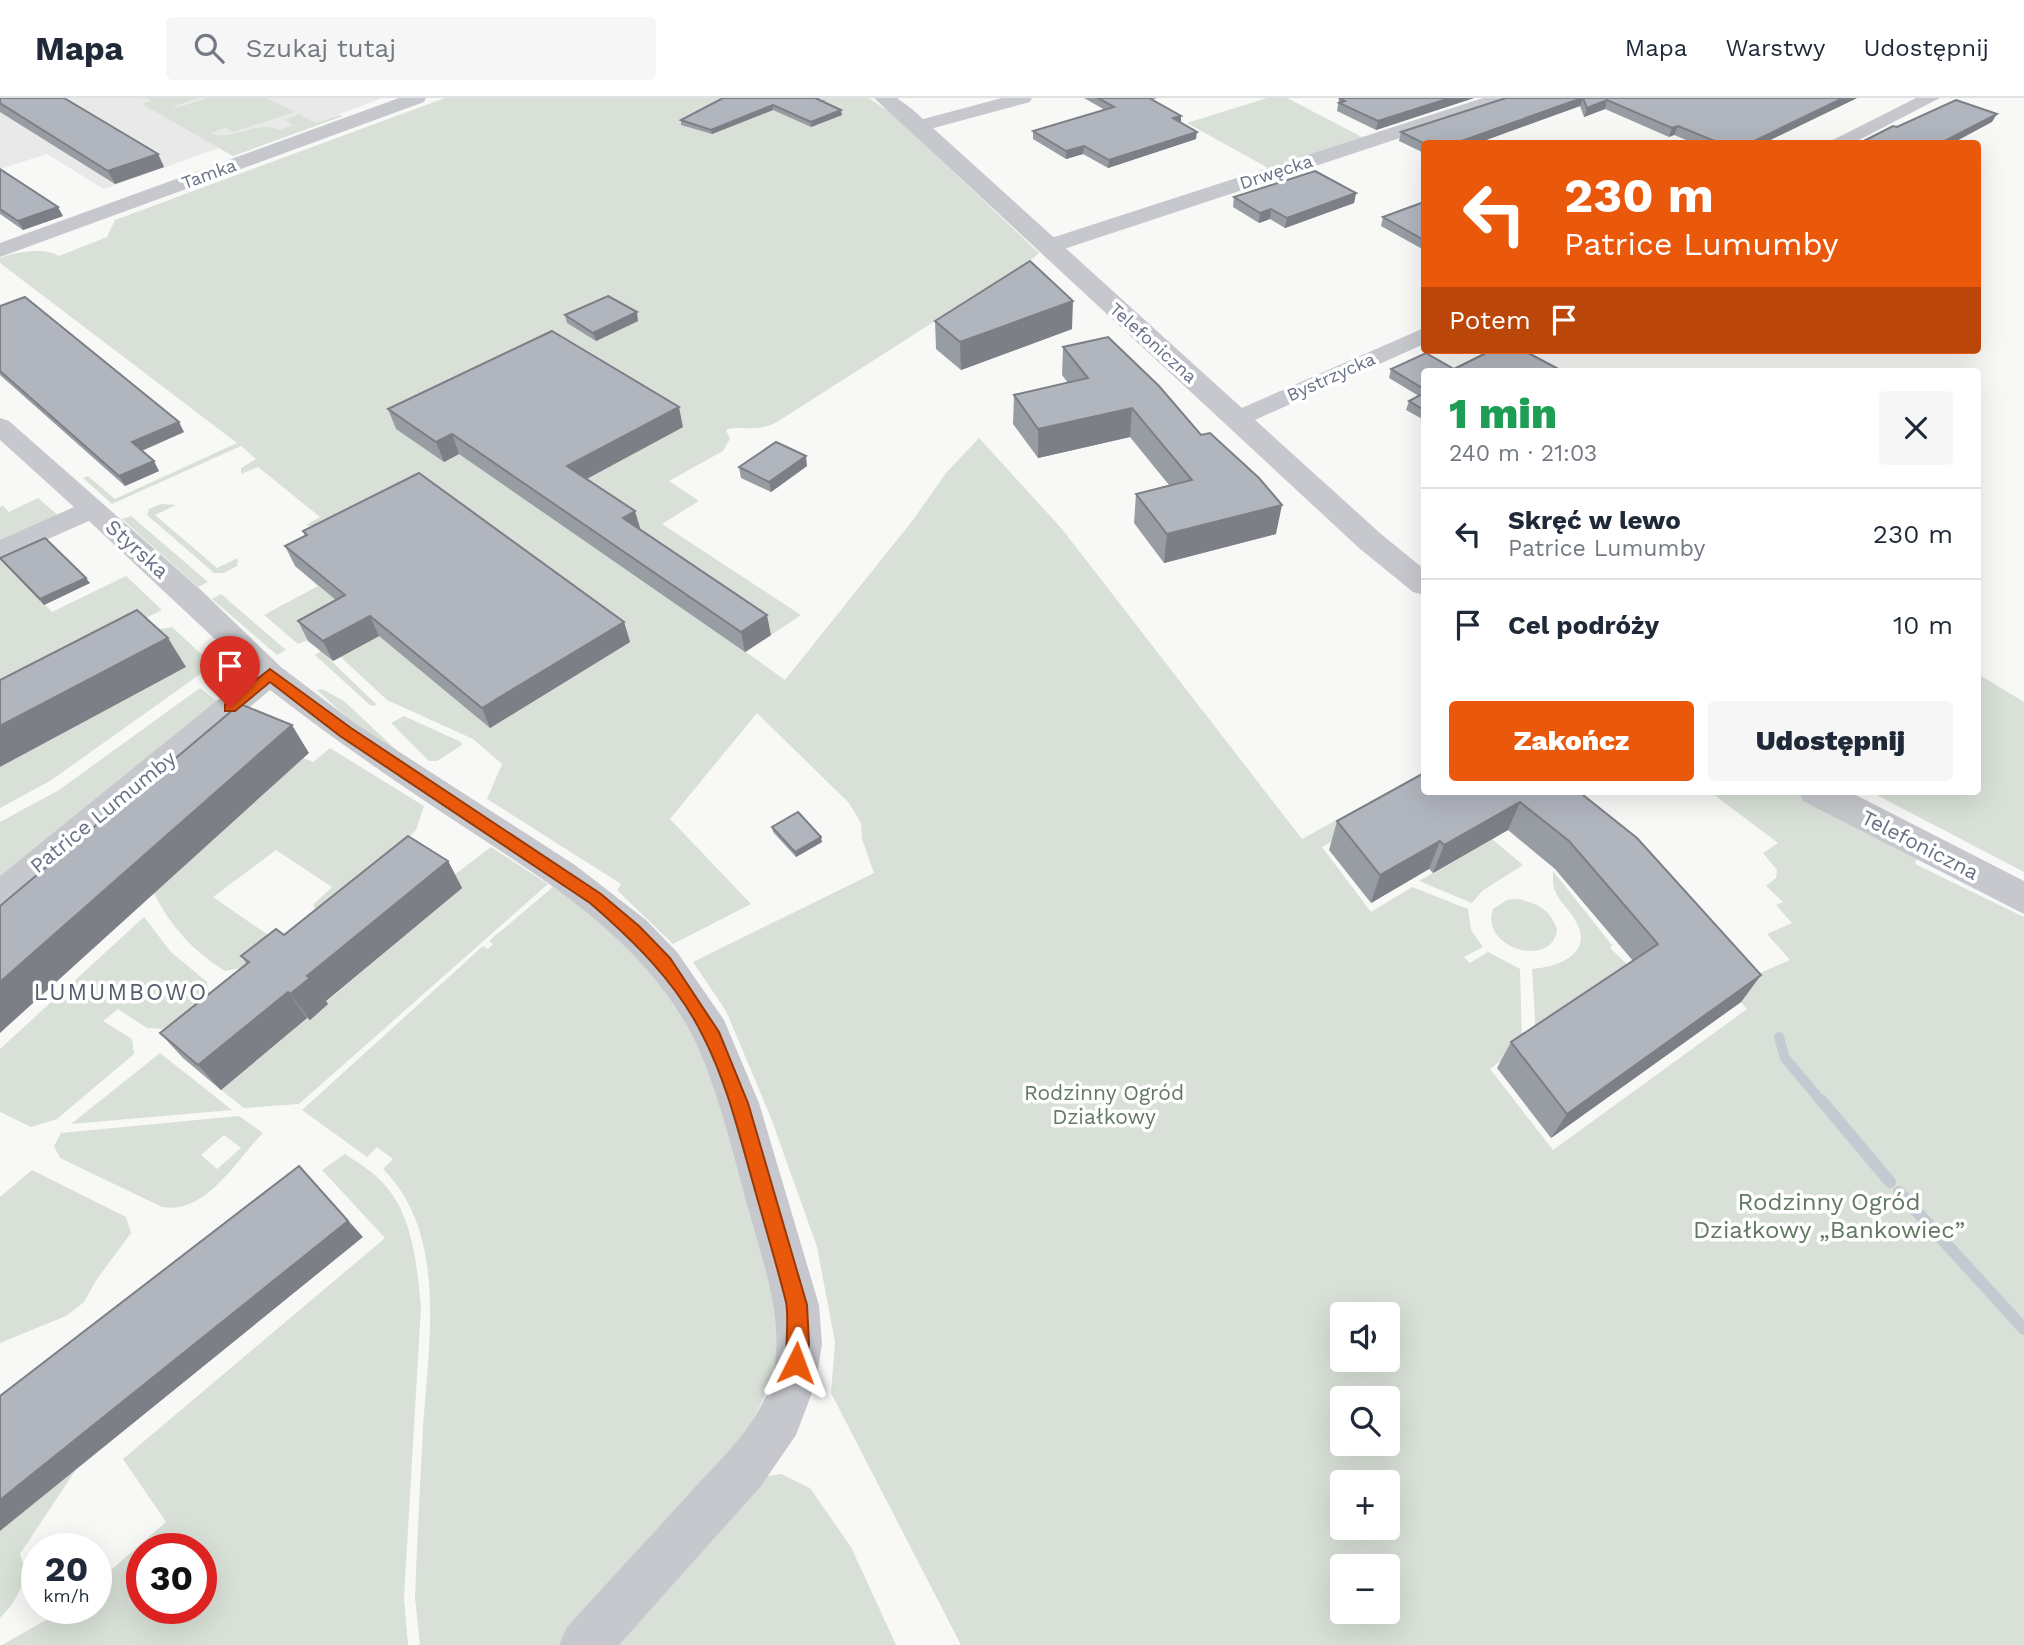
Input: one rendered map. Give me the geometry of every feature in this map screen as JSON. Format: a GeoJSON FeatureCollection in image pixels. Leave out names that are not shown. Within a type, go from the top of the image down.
{"type":"FeatureCollection","features":[{"type":"Feature","properties":{"kind":"street","name":"Tamka"},"geometry":{"type":"LineString","coordinates":[[0,250],[416,98]]}},
{"type":"Feature","properties":{"kind":"street","name":"Telefoniczna"},"geometry":{"type":"LineString","coordinates":[[884,98],[919,126],[1394,562],[1421,583]]}},
{"type":"Feature","properties":{"kind":"street"},"geometry":{"type":"LineString","coordinates":[[919,126],[1023,98]]}},
{"type":"Feature","properties":{"kind":"street","name":"Drwęcka"},"geometry":{"type":"LineString","coordinates":[[1050,246],[1502,98]]}},
{"type":"Feature","properties":{"kind":"street"},"geometry":{"type":"LineString","coordinates":[[1842,140],[1931,98]]}},
{"type":"Feature","properties":{"kind":"street","name":"Bystrzycka"},"geometry":{"type":"LineString","coordinates":[[1237,419],[1421,336]]}},
{"type":"Feature","properties":{"kind":"street","name":"Styrska"},"geometry":{"type":"LineString","coordinates":[[0,426],[192,598],[270,674],[345,732],[585,891],[634,930],[690,997],[710,1032],[739,1103],[797,1305],[799,1344],[793,1382],[780,1419],[744,1469],[585,1645]]}},
{"type":"Feature","properties":{"kind":"street"},"geometry":{"type":"LineString","coordinates":[[0,551],[92,509]]}},
{"type":"Feature","properties":{"kind":"street","name":"Patrice Lumumby"},"geometry":{"type":"LineString","coordinates":[[0,895],[49,858],[270,674]]}},
{"type":"Feature","properties":{"kind":"street","name":"Telefoniczna"},"geometry":{"type":"LineString","coordinates":[[1824,795],[2024,899]]}},
{"type":"Feature","properties":{"kind":"shaded area"},"geometry":{"type":"Polygon","coordinates":[[[0,98],[147,98],[152,101],[161,98],[382,98],[232,155],[219,148],[104,189],[47,154],[0,169],[0,98]]]}},
{"type":"Feature","properties":{"kind":"green space"},"geometry":{"type":"Polygon","coordinates":[[[147,98],[199,98],[174,106],[176,108],[207,98],[267,98],[295,112],[233,132],[225,128],[211,133],[220,135],[262,127],[280,130],[293,125],[285,120],[299,114],[316,123],[343,116],[233,156],[142,104],[151,101],[147,98]]]}},
{"type":"Feature","properties":{"kind":"green space"},"geometry":{"type":"Polygon","coordinates":[[[445,98],[869,98],[891,113],[1039,253],[777,422],[769,426],[726,430],[730,439],[723,451],[669,481],[699,501],[662,524],[801,615],[746,652],[785,680],[913,520],[946,473],[979,438],[1062,529],[1302,839],[1421,774],[1421,791],[1322,847],[1371,912],[1412,887],[1468,909],[1471,930],[1483,947],[1464,957],[1470,963],[1488,952],[1520,969],[1522,1045],[1490,1069],[1553,1150],[1747,1009],[1721,979],[1751,977],[1790,960],[1767,934],[1792,923],[1776,905],[1783,902],[1766,886],[1776,878],[1777,870],[1763,853],[1778,843],[1714,795],[1802,795],[1918,854],[1915,864],[2024,917],[2024,1645],[961,1645],[831,1393],[835,1342],[817,1247],[771,1118],[726,1011],[693,962],[874,873],[862,839],[861,823],[849,803],[757,713],[670,819],[751,904],[673,944],[617,890],[621,884],[487,799],[502,764],[473,739],[387,700],[318,636],[298,644],[264,615],[318,586],[295,566],[315,527],[306,525],[320,517],[258,467],[241,474],[241,468],[256,459],[241,446],[112,504],[83,478],[88,476],[115,499],[237,443],[0,263],[0,258],[30,251],[59,256],[107,237],[115,220],[445,98]]]}},
{"type":"Feature","properties":{"kind":"green space"},"geometry":{"type":"Polygon","coordinates":[[[1267,98],[1287,98],[1362,137],[1268,168],[1187,123],[1267,98]]]}},
{"type":"Feature","properties":{"kind":"green space"},"geometry":{"type":"Polygon","coordinates":[[[38,498],[60,517],[0,544],[0,507],[3,506],[9,512],[38,498]]]}},
{"type":"Feature","properties":{"kind":"green space"},"geometry":{"type":"Polygon","coordinates":[[[161,504],[176,505],[155,515],[217,568],[238,558],[237,566],[224,573],[214,573],[147,515],[149,509],[161,504]]]}},
{"type":"Feature","properties":{"kind":"green space"},"geometry":{"type":"Polygon","coordinates":[[[131,516],[208,582],[198,587],[122,519],[131,516]]]}},
{"type":"Feature","properties":{"kind":"green space"},"geometry":{"type":"Polygon","coordinates":[[[0,558],[52,612],[126,576],[162,610],[0,691],[0,558]]]}},
{"type":"Feature","properties":{"kind":"green space"},"geometry":{"type":"Polygon","coordinates":[[[221,594],[286,650],[277,655],[212,599],[221,594]]]}},
{"type":"Feature","properties":{"kind":"green space"},"geometry":{"type":"Polygon","coordinates":[[[172,627],[213,665],[50,781],[0,808],[0,767],[185,667],[147,631],[172,627]]]}},
{"type":"Feature","properties":{"kind":"green space"},"geometry":{"type":"Polygon","coordinates":[[[321,651],[377,705],[371,706],[315,655],[321,651]]]}},
{"type":"Feature","properties":{"kind":"green space"},"geometry":{"type":"Polygon","coordinates":[[[1981,676],[2024,702],[2024,872],[1877,795],[1981,795],[1981,676]]]}},
{"type":"Feature","properties":{"kind":"green space"},"geometry":{"type":"Polygon","coordinates":[[[200,688],[218,702],[0,878],[0,822],[59,790],[200,688]]]}},
{"type":"Feature","properties":{"kind":"green space"},"geometry":{"type":"Polygon","coordinates":[[[322,689],[344,701],[406,759],[355,725],[317,690],[322,689]]]}},
{"type":"Feature","properties":{"kind":"green space"},"geometry":{"type":"Polygon","coordinates":[[[404,716],[461,742],[462,745],[437,761],[429,761],[391,723],[404,716]]]}},
{"type":"Feature","properties":{"kind":"green space"},"geometry":{"type":"Polygon","coordinates":[[[330,748],[424,806],[416,830],[317,911],[313,905],[332,887],[276,850],[213,897],[271,937],[245,967],[225,971],[184,937],[167,916],[154,893],[303,758],[313,762],[330,748]]]}},
{"type":"Feature","properties":{"kind":"green space"},"geometry":{"type":"Polygon","coordinates":[[[1492,839],[1523,865],[1482,891],[1472,903],[1419,881],[1492,839]]]}},
{"type":"Feature","properties":{"kind":"green space"},"geometry":{"type":"Polygon","coordinates":[[[491,847],[548,884],[299,1104],[244,1108],[221,1090],[307,1018],[310,1019],[326,1002],[461,888],[449,879],[491,847]]]}},
{"type":"Feature","properties":{"kind":"green space"},"geometry":{"type":"Polygon","coordinates":[[[1553,871],[1612,945],[1610,948],[1631,968],[1536,1036],[1532,969],[1563,961],[1571,956],[1581,941],[1575,920],[1555,890],[1553,871]]]}},
{"type":"Feature","properties":{"kind":"green space"},"geometry":{"type":"Polygon","coordinates":[[[553,887],[604,926],[634,955],[662,987],[689,1028],[721,1107],[773,1287],[779,1330],[776,1358],[764,1397],[744,1434],[560,1645],[420,1645],[415,1598],[430,1327],[426,1258],[418,1226],[404,1196],[383,1169],[393,1159],[377,1147],[367,1157],[302,1110],[483,946],[488,949],[493,944],[489,941],[553,887]]]}},
{"type":"Feature","properties":{"kind":"green space"},"geometry":{"type":"Polygon","coordinates":[[[1517,899],[1542,908],[1554,922],[1557,929],[1553,942],[1543,949],[1518,949],[1497,934],[1492,923],[1493,909],[1507,900],[1517,899]]]}},
{"type":"Feature","properties":{"kind":"green space"},"geometry":{"type":"Polygon","coordinates":[[[144,917],[171,952],[207,982],[209,994],[163,1029],[147,1028],[118,1009],[103,1021],[132,1039],[134,1054],[57,1119],[31,1127],[0,1112],[0,1049],[144,917]]]}},
{"type":"Feature","properties":{"kind":"green space"},"geometry":{"type":"Polygon","coordinates":[[[160,1053],[232,1110],[71,1124],[160,1053]]]}},
{"type":"Feature","properties":{"kind":"green space"},"geometry":{"type":"Polygon","coordinates":[[[239,1116],[263,1133],[206,1194],[193,1203],[162,1207],[60,1158],[54,1146],[61,1133],[239,1116]],[[224,1135],[201,1155],[217,1169],[241,1148],[224,1135]]]}},
{"type":"Feature","properties":{"kind":"green space"},"geometry":{"type":"Polygon","coordinates":[[[345,1154],[380,1180],[394,1197],[407,1226],[415,1258],[421,1307],[404,1598],[408,1645],[2,1645],[39,1624],[112,1624],[112,1569],[126,1557],[126,1624],[217,1624],[217,1533],[153,1533],[166,1522],[123,1459],[385,1238],[322,1170],[345,1154]]]}},
{"type":"Feature","properties":{"kind":"green space"},"geometry":{"type":"Polygon","coordinates":[[[32,1170],[126,1217],[131,1233],[97,1279],[84,1302],[66,1316],[0,1343],[0,1197],[32,1170]]]}},
{"type":"Feature","properties":{"kind":"green space"},"geometry":{"type":"Polygon","coordinates":[[[77,1468],[34,1533],[21,1533],[21,1586],[12,1604],[0,1618],[0,1531],[77,1468]]]}},
{"type":"Feature","properties":{"kind":"green space"},"geometry":{"type":"Polygon","coordinates":[[[781,1474],[810,1488],[851,1547],[896,1645],[612,1645],[767,1476],[781,1474]]]}},
{"type":"Feature","properties":{"kind":"building"},"geometry":{"type":"Polygon","coordinates":[[[0,98],[64,98],[158,154],[108,171],[0,103],[0,98]]]}},
{"type":"Feature","properties":{"kind":"building"},"geometry":{"type":"Polygon","coordinates":[[[723,98],[819,98],[817,99],[841,110],[811,122],[773,105],[711,130],[681,120],[723,98]]]}},
{"type":"Feature","properties":{"kind":"building"},"geometry":{"type":"Polygon","coordinates":[[[1098,98],[1149,98],[1181,116],[1173,118],[1197,132],[1109,160],[1084,146],[1066,151],[1033,131],[1114,107],[1098,98]]]}},
{"type":"Feature","properties":{"kind":"building"},"geometry":{"type":"Polygon","coordinates":[[[1339,98],[1450,98],[1378,121],[1339,103],[1345,101],[1339,98]]]}},
{"type":"Feature","properties":{"kind":"building"},"geometry":{"type":"Polygon","coordinates":[[[1506,98],[1582,98],[1464,140],[1421,142],[1401,132],[1506,98]]]}},
{"type":"Feature","properties":{"kind":"building"},"geometry":{"type":"Polygon","coordinates":[[[1583,98],[1843,98],[1756,140],[1712,140],[1678,126],[1672,128],[1607,100],[1587,108],[1583,98]]]}},
{"type":"Feature","properties":{"kind":"building"},"geometry":{"type":"Polygon","coordinates":[[[1956,100],[1997,114],[1947,140],[1866,140],[1893,126],[1897,127],[1956,100]]]}},
{"type":"Feature","properties":{"kind":"building"},"geometry":{"type":"Polygon","coordinates":[[[0,169],[58,207],[18,221],[0,209],[0,169]]]}},
{"type":"Feature","properties":{"kind":"building"},"geometry":{"type":"Polygon","coordinates":[[[1315,171],[1356,193],[1287,218],[1271,209],[1260,213],[1234,197],[1315,171]]]}},
{"type":"Feature","properties":{"kind":"building"},"geometry":{"type":"Polygon","coordinates":[[[1421,203],[1421,238],[1383,217],[1421,203]]]}},
{"type":"Feature","properties":{"kind":"building"},"geometry":{"type":"Polygon","coordinates":[[[1030,261],[1073,301],[960,342],[935,321],[1030,261]]]}},
{"type":"Feature","properties":{"kind":"building"},"geometry":{"type":"Polygon","coordinates":[[[608,296],[637,312],[593,333],[565,315],[608,296]]]}},
{"type":"Feature","properties":{"kind":"building"},"geometry":{"type":"Polygon","coordinates":[[[25,297],[179,422],[132,442],[154,461],[119,476],[0,371],[0,306],[25,297]]]}},
{"type":"Feature","properties":{"kind":"building"},"geometry":{"type":"Polygon","coordinates":[[[552,331],[679,407],[567,466],[635,511],[623,518],[767,615],[741,632],[452,434],[436,442],[388,409],[552,331]]]}},
{"type":"Feature","properties":{"kind":"building"},"geometry":{"type":"Polygon","coordinates":[[[1108,337],[1159,386],[1201,435],[1210,433],[1259,478],[1282,505],[1167,534],[1136,494],[1192,480],[1132,408],[1038,429],[1014,395],[1088,378],[1063,347],[1108,337]]]}},
{"type":"Feature","properties":{"kind":"building"},"geometry":{"type":"Polygon","coordinates":[[[1424,354],[1452,368],[1421,368],[1421,387],[1391,369],[1424,354]]]}},
{"type":"Feature","properties":{"kind":"building"},"geometry":{"type":"Polygon","coordinates":[[[1484,354],[1530,354],[1556,368],[1456,368],[1484,354]]]}},
{"type":"Feature","properties":{"kind":"building"},"geometry":{"type":"Polygon","coordinates":[[[1421,395],[1421,408],[1409,401],[1421,395]]]}},
{"type":"Feature","properties":{"kind":"building"},"geometry":{"type":"Polygon","coordinates":[[[776,442],[806,456],[769,482],[739,467],[776,442]]]}},
{"type":"Feature","properties":{"kind":"building"},"geometry":{"type":"Polygon","coordinates":[[[419,473],[624,622],[482,708],[370,616],[323,641],[298,621],[345,595],[285,546],[307,535],[303,531],[419,473]]]}},
{"type":"Feature","properties":{"kind":"building"},"geometry":{"type":"Polygon","coordinates":[[[45,538],[86,578],[40,599],[0,558],[45,538]]]}},
{"type":"Feature","properties":{"kind":"building"},"geometry":{"type":"Polygon","coordinates":[[[137,610],[168,638],[0,726],[0,680],[137,610]]]}},
{"type":"Feature","properties":{"kind":"building"},"geometry":{"type":"Polygon","coordinates":[[[240,704],[292,725],[0,982],[0,906],[240,704]]]}},
{"type":"Feature","properties":{"kind":"building"},"geometry":{"type":"Polygon","coordinates":[[[1421,775],[1421,795],[1583,795],[1637,838],[1761,975],[1567,1114],[1511,1042],[1658,944],[1569,841],[1520,802],[1444,845],[1440,841],[1380,875],[1337,821],[1421,775]]]}},
{"type":"Feature","properties":{"kind":"building"},"geometry":{"type":"Polygon","coordinates":[[[798,812],[821,837],[795,852],[772,827],[798,812]]]}},
{"type":"Feature","properties":{"kind":"building"},"geometry":{"type":"Polygon","coordinates":[[[408,836],[448,861],[307,976],[310,978],[290,994],[288,992],[198,1065],[160,1033],[249,962],[241,956],[276,929],[284,935],[408,836]]]}},
{"type":"Feature","properties":{"kind":"building"},"geometry":{"type":"Polygon","coordinates":[[[299,1166],[348,1221],[0,1500],[0,1396],[299,1166]]]}},
{"type":"Feature","properties":{"kind":"waterway"},"geometry":{"type":"LineString","coordinates":[[1779,1037],[1785,1058],[1822,1102]]}},
{"type":"Feature","properties":{"kind":"waterway"},"geometry":{"type":"LineString","coordinates":[[1821,1100],[1890,1182]]}},
{"type":"Feature","properties":{"kind":"waterway"},"geometry":{"type":"LineString","coordinates":[[1899,1192],[2024,1329]]}},
{"type":"Feature","properties":{"kind":"district","name":"LUMUMBOWO"},"geometry":{"type":"Point","coordinates":[121,992]}},
{"type":"Feature","properties":{"kind":"route"},"geometry":{"type":"LineString","coordinates":[[230,708],[270,674],[345,732],[596,898],[634,930],[664,963],[690,997],[710,1032],[739,1103],[797,1305],[799,1344],[796,1363]]}},
{"type":"Feature","properties":{"kind":"park label","name":"Rodzinny Ogród Działkowy"},"geometry":{"type":"Point","coordinates":[1104,1105]}},
{"type":"Feature","properties":{"kind":"park label","name":"Rodzinny Ogród Działkowy „Bankowiec”"},"geometry":{"type":"Point","coordinates":[1829,1216]}}]}
